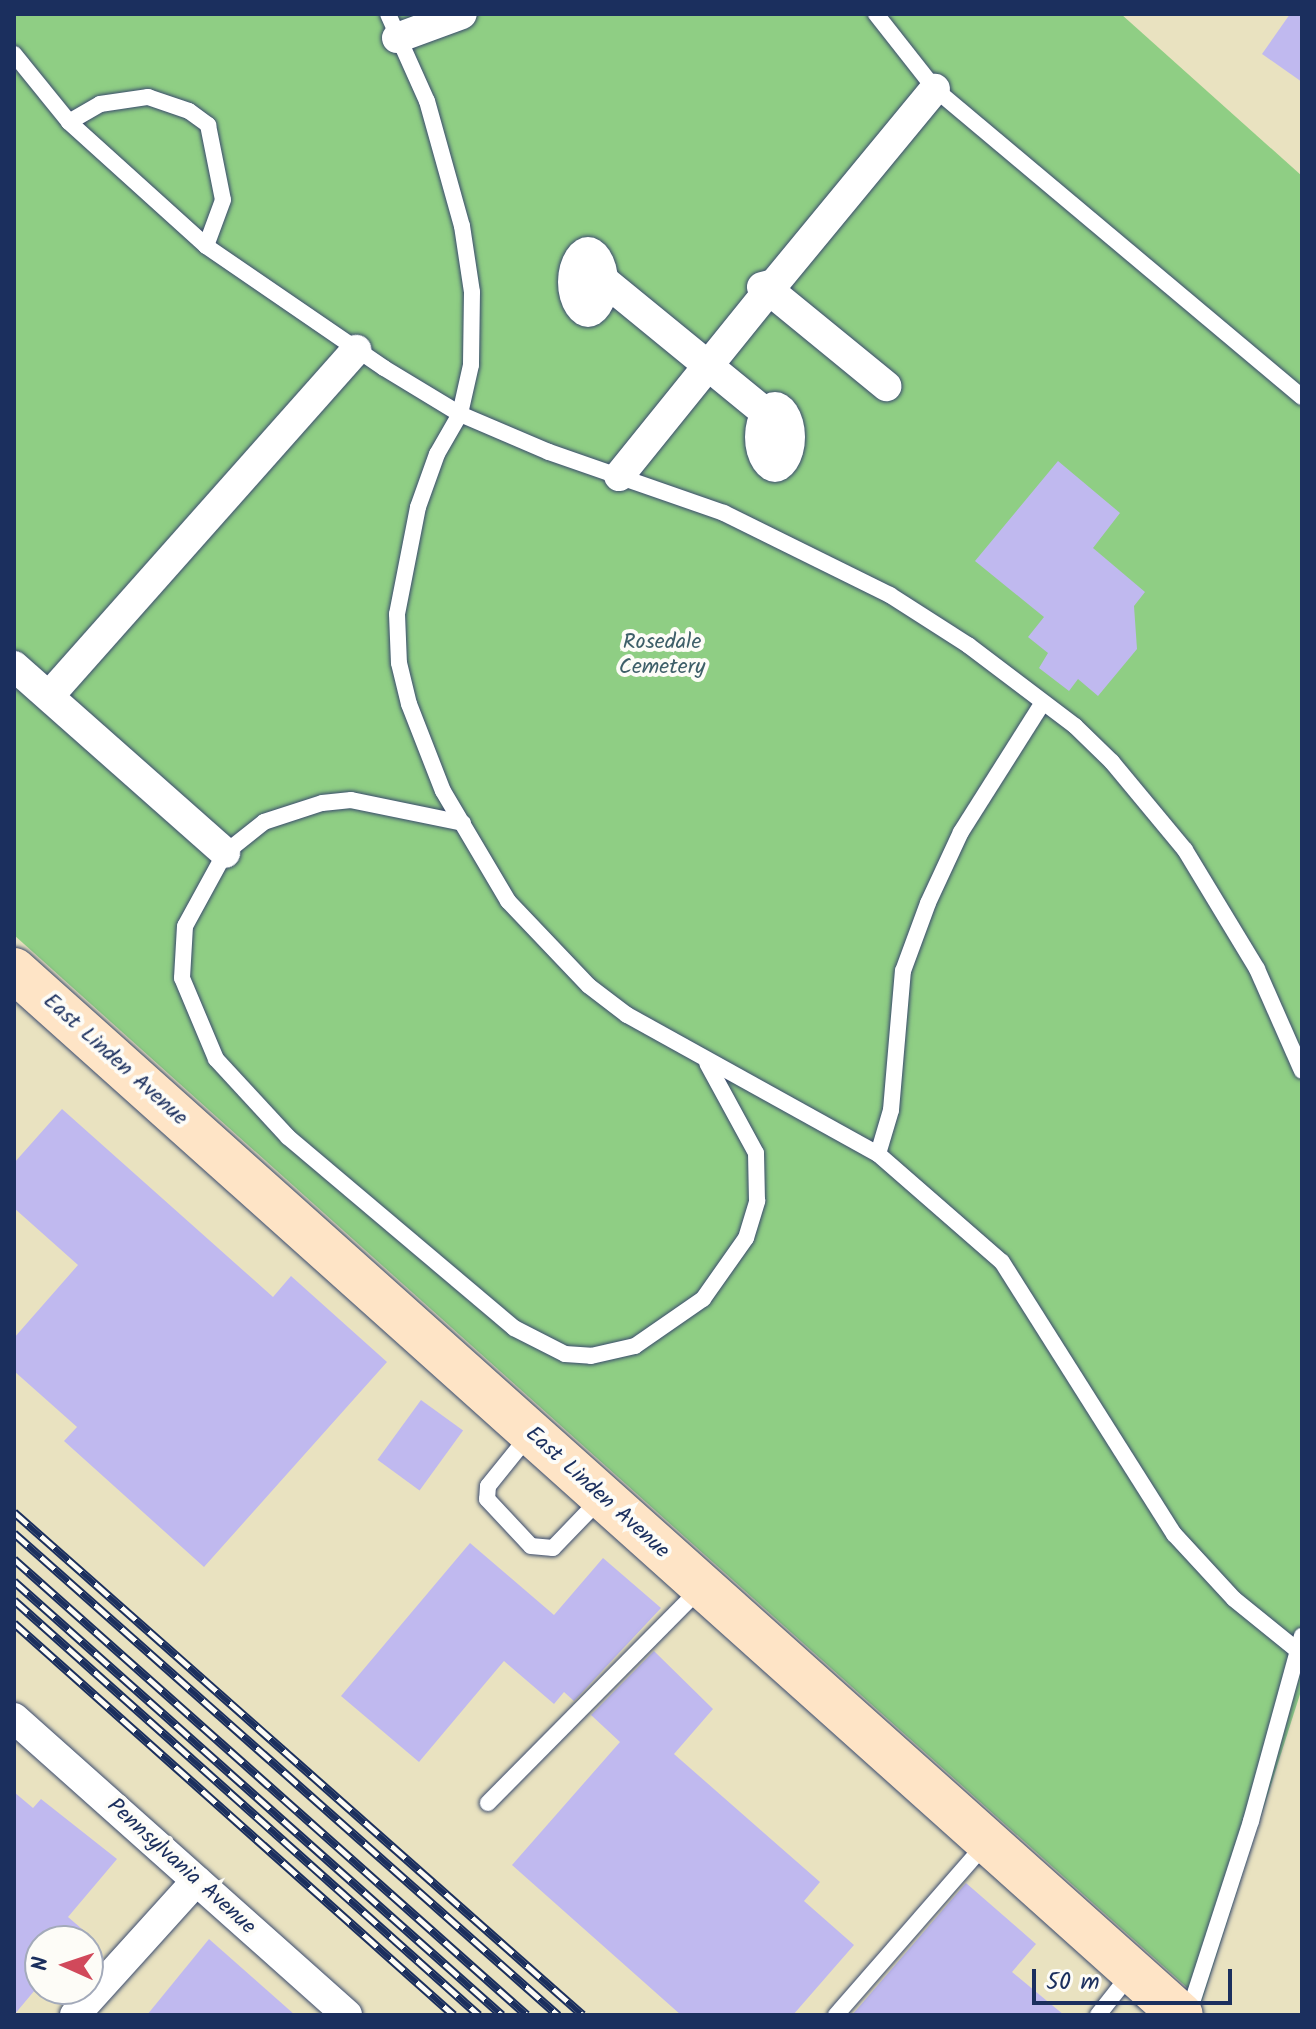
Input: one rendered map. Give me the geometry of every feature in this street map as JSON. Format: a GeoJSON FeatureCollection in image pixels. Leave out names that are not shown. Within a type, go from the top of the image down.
{"type":"FeatureCollection","features":[{"type":"Feature","properties":{"kind":"street"},"geometry":{"type":"LineString","coordinates":[[392,26],[462,14]]}},
{"type":"Feature","properties":{"kind":"street"},"geometry":{"type":"LineString","coordinates":[[619,476],[935,89]]}},
{"type":"Feature","properties":{"kind":"street"},"geometry":{"type":"LineString","coordinates":[[596,274],[762,410]]}},
{"type":"Feature","properties":{"kind":"street"},"geometry":{"type":"LineString","coordinates":[[771,291],[886,386]]}},
{"type":"Feature","properties":{"kind":"street"},"geometry":{"type":"LineString","coordinates":[[49,696],[356,350]]}},
{"type":"Feature","properties":{"kind":"street"},"geometry":{"type":"LineString","coordinates":[[14,666],[225,853]]}},
{"type":"Feature","properties":{"kind":"street","name":"East Linden Avenue"},"geometry":{"type":"LineString","coordinates":[[14,970],[1181,2015]]}},
{"type":"Feature","properties":{"kind":"street","name":"Pennsylvania Avenue"},"geometry":{"type":"LineString","coordinates":[[14,1718],[347,2015]]}},
{"type":"Feature","properties":{"kind":"street"},"geometry":{"type":"LineString","coordinates":[[75,2015],[196,1881]]}},
{"type":"Feature","properties":{"kind":"lane"},"geometry":{"type":"LineString","coordinates":[[876,14],[935,89],[1302,397]]}},
{"type":"Feature","properties":{"kind":"lane"},"geometry":{"type":"LineString","coordinates":[[392,26],[427,101],[462,226],[472,292],[471,365],[460,414],[437,454],[418,507],[397,614],[399,663],[409,704],[443,791],[508,901],[538,938],[627,1015],[878,1154],[1002,1262],[1174,1534],[1234,1599],[1300,1647],[1251,1821],[1188,2015]]}},
{"type":"Feature","properties":{"kind":"lane"},"geometry":{"type":"LineString","coordinates":[[14,54],[69,122],[206,246],[356,350],[460,414],[724,513],[890,595],[968,645],[1112,762],[1185,850],[1257,969],[1302,1071]]}},
{"type":"Feature","properties":{"kind":"lane"},"geometry":{"type":"LineString","coordinates":[[69,122],[100,104],[148,97],[189,111],[208,125],[223,200],[206,246]]}},
{"type":"Feature","properties":{"kind":"lane"},"geometry":{"type":"LineString","coordinates":[[878,1154],[891,1110],[903,971],[928,903],[961,832],[1042,704]]}},
{"type":"Feature","properties":{"kind":"lane"},"geometry":{"type":"LineString","coordinates":[[463,823],[351,800],[322,803],[264,822],[225,853],[185,926],[182,978],[216,1059],[288,1137],[514,1328],[565,1354],[591,1356],[635,1346],[703,1299],[746,1238],[757,1201],[756,1153],[705,1059]]}},
{"type":"Feature","properties":{"kind":"lane"},"geometry":{"type":"LineString","coordinates":[[531,1433],[488,1486],[487,1499],[531,1546],[553,1548],[602,1497]]}},
{"type":"Feature","properties":{"kind":"lane"},"geometry":{"type":"LineString","coordinates":[[488,1803],[702,1587]]}},
{"type":"Feature","properties":{"kind":"lane"},"geometry":{"type":"LineString","coordinates":[[836,2015],[987,1842]]}},
{"type":"Feature","properties":{"kind":"lane"},"geometry":{"type":"LineString","coordinates":[[1098,2015],[1132,1972]]}},
{"type":"Feature","properties":{"kind":"green space","name":"Rosedale Cemetery"},"geometry":{"type":"Polygon","coordinates":[[[14,14],[1121,14],[1302,176],[1302,1688],[1202,2001],[14,935],[14,14]]]}},
{"type":"Feature","properties":{"kind":"building"},"geometry":{"type":"Polygon","coordinates":[[[1290,14],[1302,14],[1302,82],[1262,54],[1290,14]]]}},
{"type":"Feature","properties":{"kind":"building"},"geometry":{"type":"Polygon","coordinates":[[[1058,461],[1120,513],[1093,548],[1145,592],[1134,606],[1137,649],[1098,696],[1078,679],[1069,691],[1039,668],[1048,653],[1028,637],[1044,617],[975,561],[1058,461]]]}},
{"type":"Feature","properties":{"kind":"building"},"geometry":{"type":"Polygon","coordinates":[[[62,1109],[273,1297],[291,1276],[387,1362],[204,1567],[64,1441],[77,1427],[14,1371],[14,1338],[78,1265],[14,1208],[14,1163],[62,1109]]]}},
{"type":"Feature","properties":{"kind":"building"},"geometry":{"type":"Polygon","coordinates":[[[421,1400],[463,1431],[420,1490],[378,1460],[421,1400]]]}},
{"type":"Feature","properties":{"kind":"building"},"geometry":{"type":"Polygon","coordinates":[[[470,1543],[554,1615],[603,1558],[661,1608],[574,1701],[564,1692],[554,1704],[504,1661],[419,1762],[341,1696],[470,1543]]]}},
{"type":"Feature","properties":{"kind":"building"},"geometry":{"type":"Polygon","coordinates":[[[654,1651],[713,1709],[674,1754],[820,1882],[804,1901],[854,1945],[793,2015],[681,2015],[512,1865],[620,1742],[591,1715],[654,1651]]]}},
{"type":"Feature","properties":{"kind":"building"},"geometry":{"type":"Polygon","coordinates":[[[14,1792],[33,1808],[41,1799],[117,1859],[68,1917],[77,1925],[24,1925],[24,2003],[14,2015],[14,1792]]]}},
{"type":"Feature","properties":{"kind":"building"},"geometry":{"type":"Polygon","coordinates":[[[966,1883],[1036,1944],[1012,1972],[1064,2015],[852,2015],[966,1883]]]}},
{"type":"Feature","properties":{"kind":"building"},"geometry":{"type":"Polygon","coordinates":[[[209,1939],[295,2015],[147,2015],[209,1939]]]}},
{"type":"Feature","properties":{"kind":"railway"},"geometry":{"type":"LineString","coordinates":[[14,1512],[583,2015]]}},
{"type":"Feature","properties":{"kind":"railway"},"geometry":{"type":"LineString","coordinates":[[14,1533],[558,2015]]}},
{"type":"Feature","properties":{"kind":"railway"},"geometry":{"type":"LineString","coordinates":[[14,1559],[527,2015]]}},
{"type":"Feature","properties":{"kind":"railway"},"geometry":{"type":"LineString","coordinates":[[14,1581],[502,2015]]}},
{"type":"Feature","properties":{"kind":"railway"},"geometry":{"type":"LineString","coordinates":[[14,1600],[479,2015]]}},
{"type":"Feature","properties":{"kind":"railway"},"geometry":{"type":"LineString","coordinates":[[14,1623],[454,2015]]}}]}
